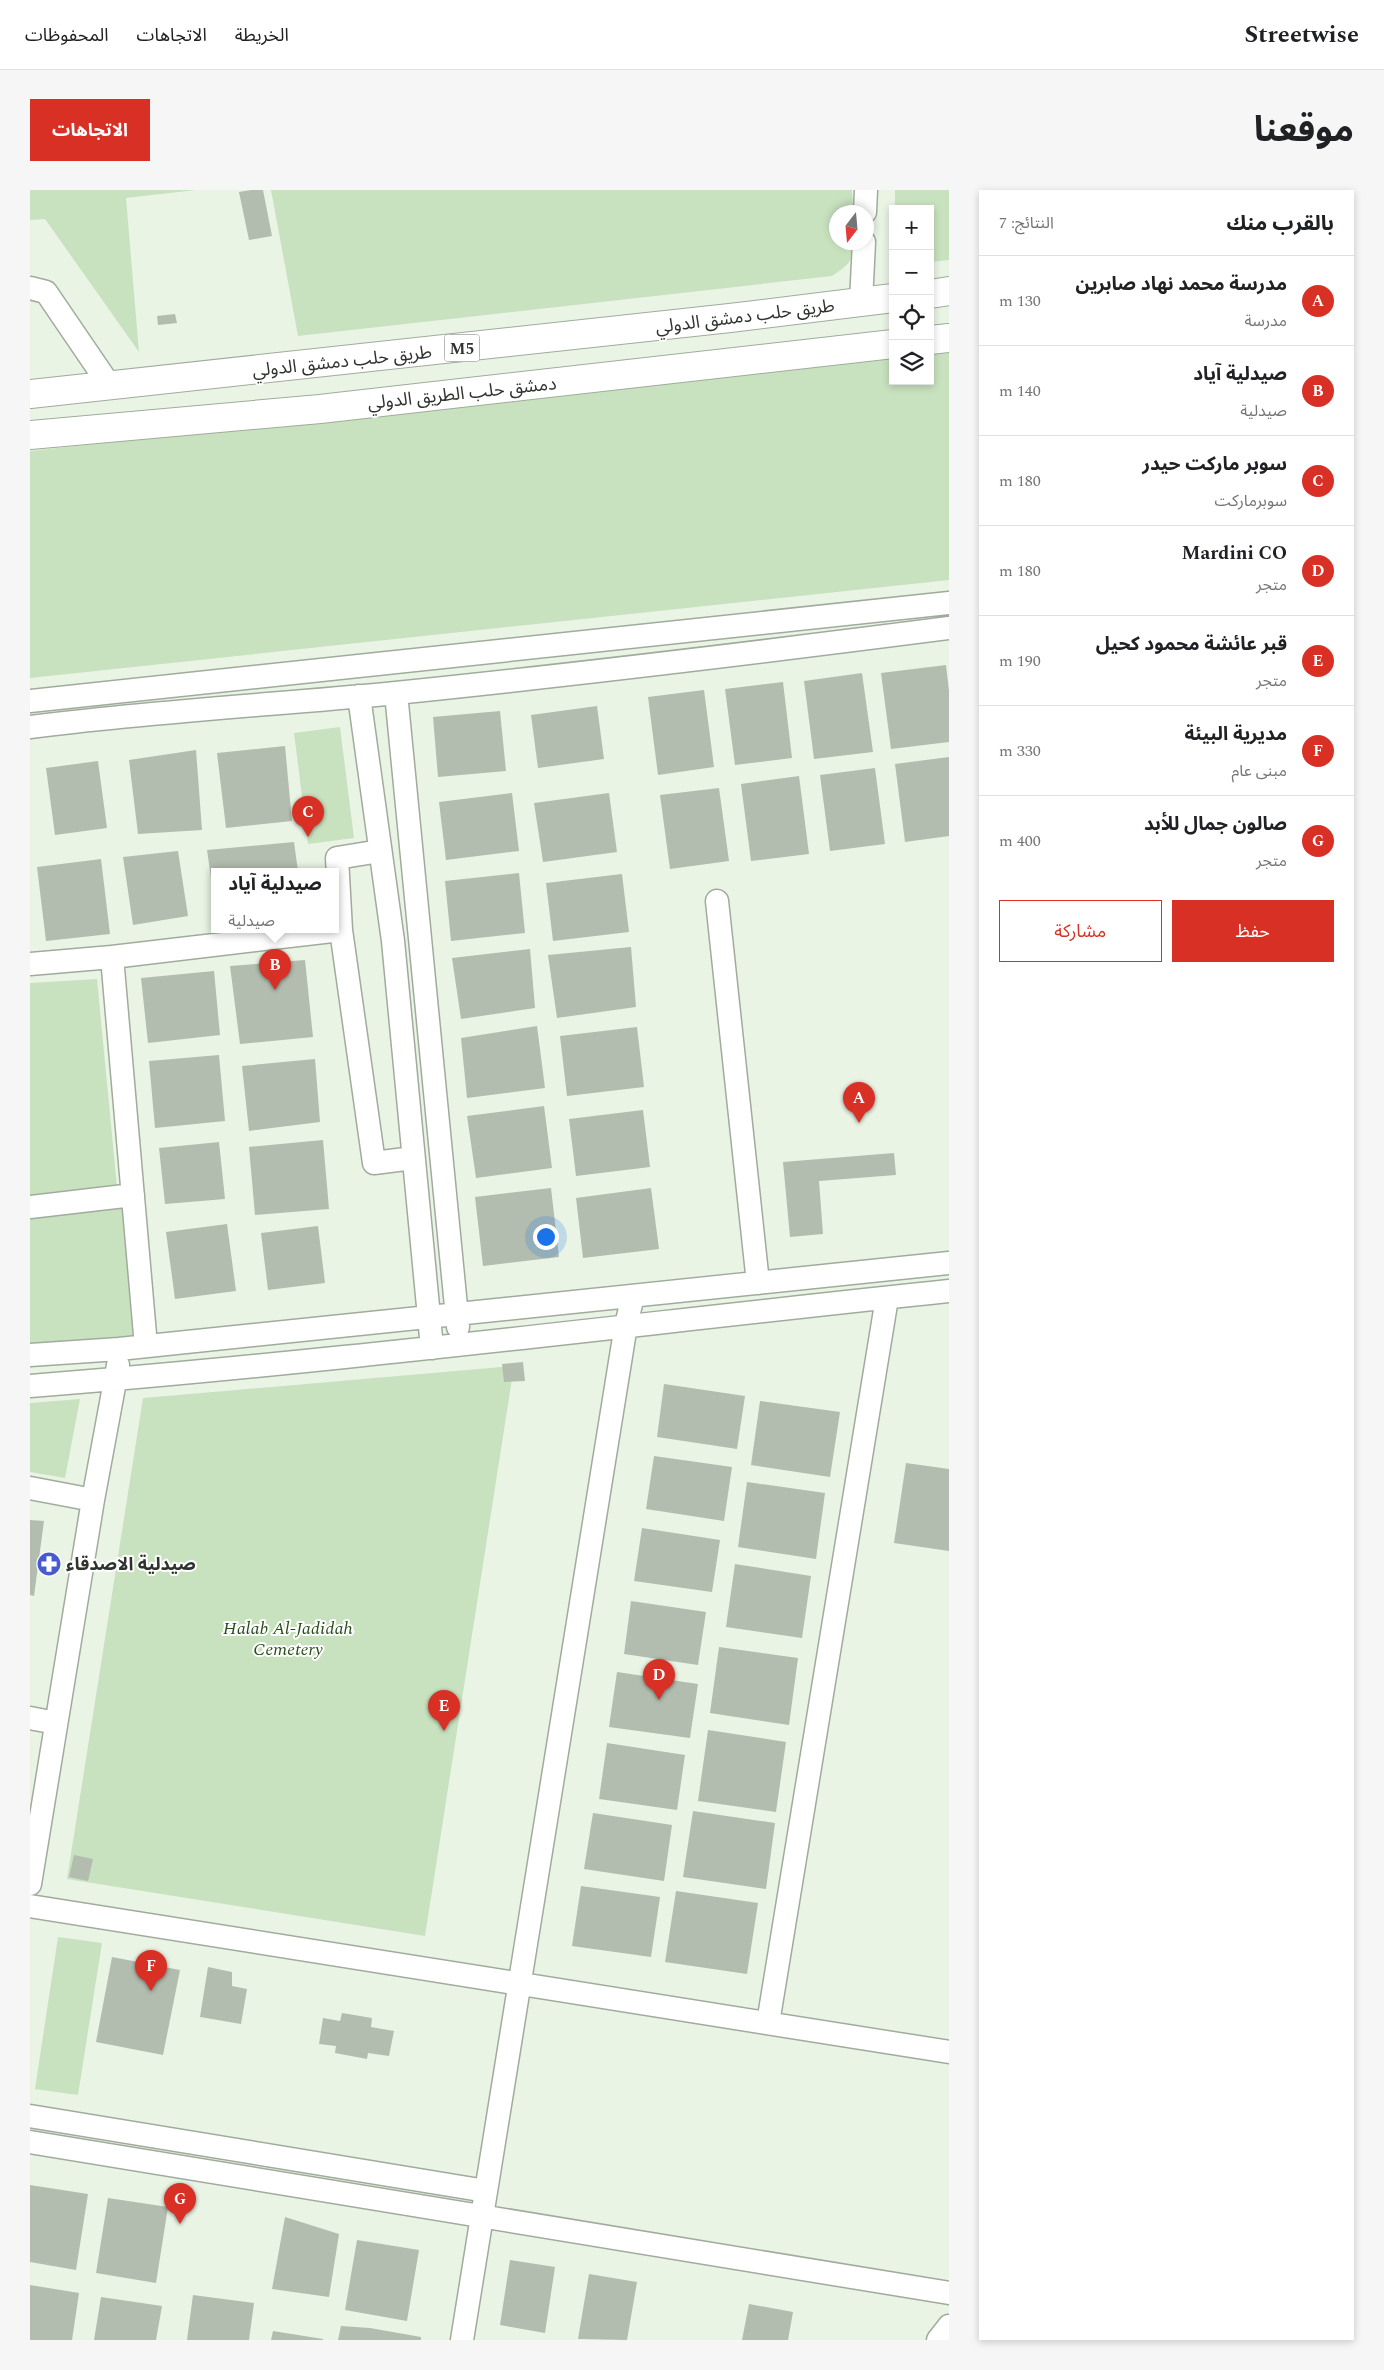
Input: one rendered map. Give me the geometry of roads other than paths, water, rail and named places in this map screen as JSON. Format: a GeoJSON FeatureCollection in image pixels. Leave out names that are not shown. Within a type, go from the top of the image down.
{"type":"FeatureCollection","features":[{"type":"Feature","properties":{"kind":"highway"},"geometry":{"type":"LineString","coordinates":[[934,294],[949,292]]}},
{"type":"Feature","properties":{"kind":"highway","name":"طريق حلب دمشق الدولي"},"geometry":{"type":"LineString","coordinates":[[30,394],[889,298]]}},
{"type":"Feature","properties":{"kind":"highway"},"geometry":{"type":"LineString","coordinates":[[934,340],[949,338]]}},
{"type":"Feature","properties":{"kind":"highway","name":"دمشق حلب الطريق الدولي"},"geometry":{"type":"LineString","coordinates":[[30,435],[320,409],[889,344]]}},
{"type":"Feature","properties":{"kind":"street"},"geometry":{"type":"LineString","coordinates":[[865,205],[866,190]]}},
{"type":"Feature","properties":{"kind":"street"},"geometry":{"type":"LineString","coordinates":[[861,302],[864,250]]}},
{"type":"Feature","properties":{"kind":"street"},"geometry":{"type":"LineString","coordinates":[[30,288],[46,292],[110,386]]}},
{"type":"Feature","properties":{"kind":"street"},"geometry":{"type":"LineString","coordinates":[[30,701],[949,603]]}},
{"type":"Feature","properties":{"kind":"street"},"geometry":{"type":"LineString","coordinates":[[30,727],[102,718],[396,693],[640,668],[949,628]]}},
{"type":"Feature","properties":{"kind":"street"},"geometry":{"type":"LineString","coordinates":[[396,693],[460,1346]]}},
{"type":"Feature","properties":{"kind":"street"},"geometry":{"type":"LineString","coordinates":[[359,696],[393,941],[432,1348]]}},
{"type":"Feature","properties":{"kind":"street"},"geometry":{"type":"LineString","coordinates":[[338,868],[337,858],[380,851]]}},
{"type":"Feature","properties":{"kind":"street"},"geometry":{"type":"LineString","coordinates":[[339,887],[342,930],[374,1163],[413,1158]]}},
{"type":"Feature","properties":{"kind":"street"},"geometry":{"type":"LineString","coordinates":[[717,900],[758,1283]]}},
{"type":"Feature","properties":{"kind":"street"},"geometry":{"type":"LineString","coordinates":[[30,964],[112,957],[316,933]]}},
{"type":"Feature","properties":{"kind":"street"},"geometry":{"type":"LineString","coordinates":[[393,941],[420,938]]}},
{"type":"Feature","properties":{"kind":"street"},"geometry":{"type":"LineString","coordinates":[[112,957],[146,1346]]}},
{"type":"Feature","properties":{"kind":"street"},"geometry":{"type":"LineString","coordinates":[[30,1207],[133,1195]]}},
{"type":"Feature","properties":{"kind":"street"},"geometry":{"type":"LineString","coordinates":[[30,1355],[119,1349],[949,1263]]}},
{"type":"Feature","properties":{"kind":"street"},"geometry":{"type":"LineString","coordinates":[[30,1386],[460,1346],[626,1325],[949,1291]]}},
{"type":"Feature","properties":{"kind":"street"},"geometry":{"type":"LineString","coordinates":[[462,2340],[626,1325],[633,1296]]}},
{"type":"Feature","properties":{"kind":"street"},"geometry":{"type":"LineString","coordinates":[[768,2023],[887,1298]]}},
{"type":"Feature","properties":{"kind":"street"},"geometry":{"type":"LineString","coordinates":[[30,1884],[93,1500],[116,1379],[119,1349]]}},
{"type":"Feature","properties":{"kind":"street"},"geometry":{"type":"LineString","coordinates":[[30,1488],[93,1500]]}},
{"type":"Feature","properties":{"kind":"street"},"geometry":{"type":"LineString","coordinates":[[30,1718],[56,1723]]}},
{"type":"Feature","properties":{"kind":"street"},"geometry":{"type":"LineString","coordinates":[[30,1906],[949,2052]]}},
{"type":"Feature","properties":{"kind":"street"},"geometry":{"type":"LineString","coordinates":[[30,2116],[486,2191]]}},
{"type":"Feature","properties":{"kind":"street"},"geometry":{"type":"LineString","coordinates":[[30,2142],[949,2293]]}},
{"type":"Feature","properties":{"kind":"street"},"geometry":{"type":"LineString","coordinates":[[938,2340],[949,2326]]}},
{"type":"Feature","properties":{"kind":"place","name":"سوبر ماركت حيدر"},"geometry":{"type":"Point","coordinates":[308,837]}},
{"type":"Feature","properties":{"kind":"place","name":"صيدلية آياد"},"geometry":{"type":"Point","coordinates":[275,990]}},
{"type":"Feature","properties":{"kind":"place","name":"مدرسة محمد نهاد صابرين"},"geometry":{"type":"Point","coordinates":[859,1123]}},
{"type":"Feature","properties":{"kind":"place","name":"صيدلية الاصدقاء"},"geometry":{"type":"Point","coordinates":[49,1564]}},
{"type":"Feature","properties":{"kind":"place","name":"Mardini CO"},"geometry":{"type":"Point","coordinates":[659,1700]}},
{"type":"Feature","properties":{"kind":"place","name":"قبر عائشة محمود كحيل"},"geometry":{"type":"Point","coordinates":[444,1731]}},
{"type":"Feature","properties":{"kind":"place","name":"مديرية البيئة"},"geometry":{"type":"Point","coordinates":[151,1991]}},
{"type":"Feature","properties":{"kind":"place","name":"صالون جمال للأبد"},"geometry":{"type":"Point","coordinates":[180,2224]}},
{"type":"Feature","properties":{"kind":"park label","name":"Halab Al-Jadidah Cemetery"},"geometry":{"type":"Point","coordinates":[288,1638]}}]}
